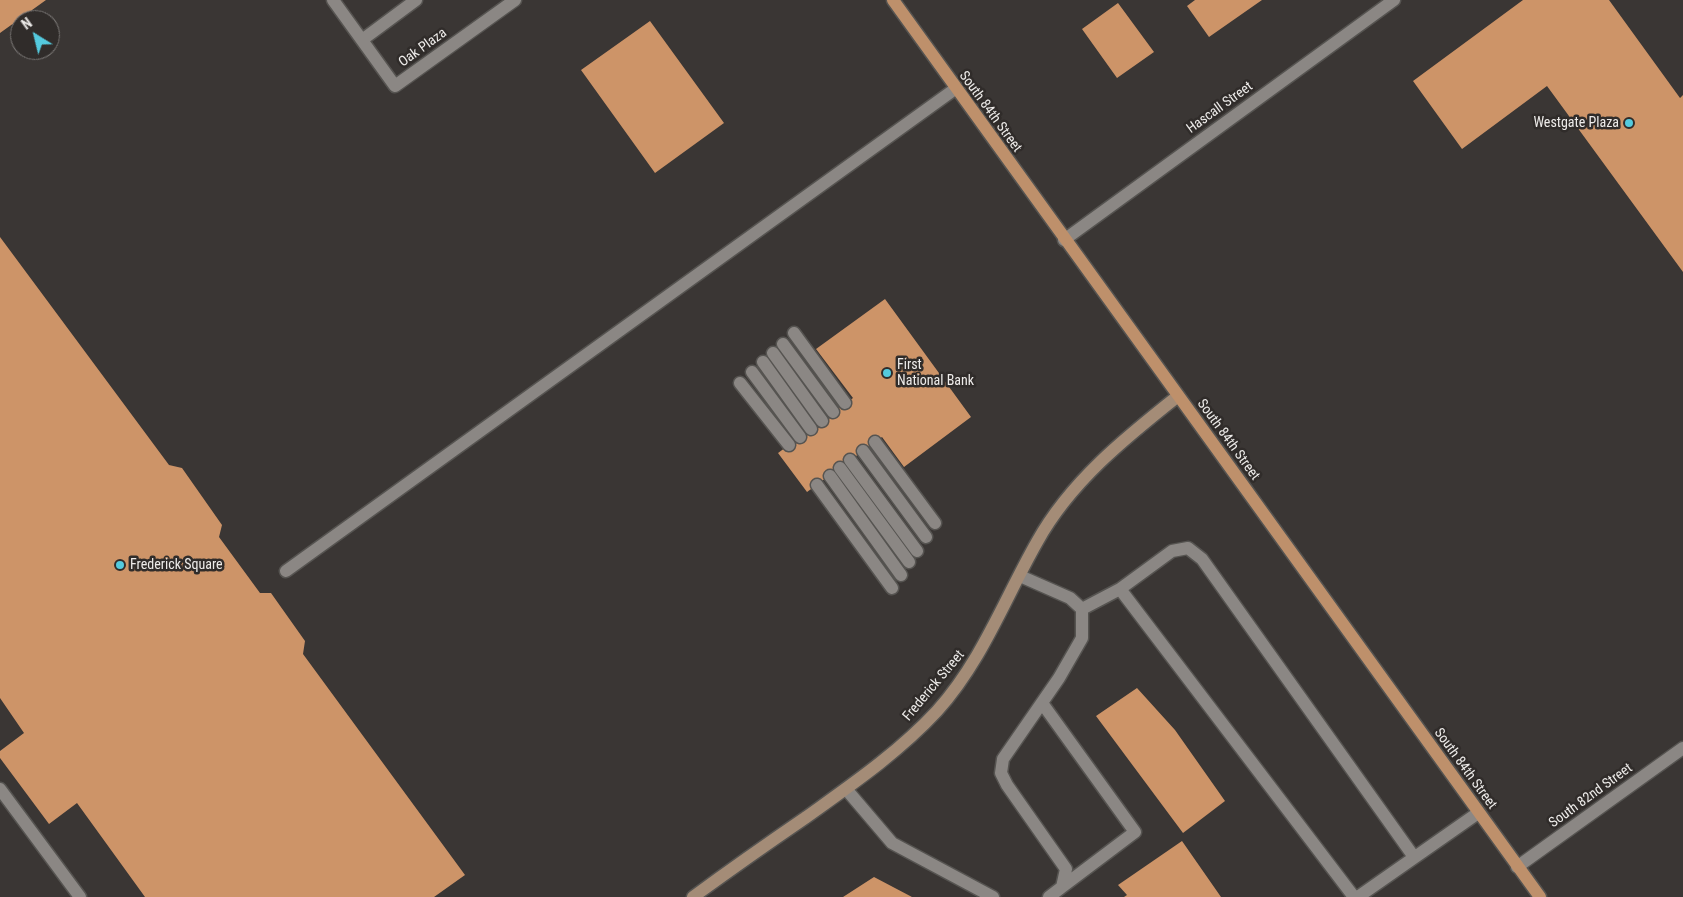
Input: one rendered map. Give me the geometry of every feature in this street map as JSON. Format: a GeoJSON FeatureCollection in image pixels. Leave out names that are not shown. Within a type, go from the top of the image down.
{"type":"FeatureCollection","features":[{"type":"Feature","properties":{"kind":"main road","name":"South 84th Street"},"geometry":{"type":"LineString","coordinates":[[893,0],[955,89],[1540,897]]}},
{"type":"Feature","properties":{"kind":"main road","name":"Frederick Street"},"geometry":{"type":"LineString","coordinates":[[693,897],[846,789],[900,747],[937,710],[970,670],[1037,541],[1060,506],[1087,474],[1133,432],[1178,396]]}},
{"type":"Feature","properties":{"kind":"street","name":"Oak Plaza"},"geometry":{"type":"LineString","coordinates":[[333,0],[395,86],[515,0]]}},
{"type":"Feature","properties":{"kind":"street"},"geometry":{"type":"LineString","coordinates":[[362,40],[416,0]]}},
{"type":"Feature","properties":{"kind":"street","name":"Hascall Street"},"geometry":{"type":"LineString","coordinates":[[1064,240],[1394,0]]}},
{"type":"Feature","properties":{"kind":"street"},"geometry":{"type":"LineString","coordinates":[[286,571],[955,89]]}},
{"type":"Feature","properties":{"kind":"street"},"geometry":{"type":"LineString","coordinates":[[794,333],[846,403]]}},
{"type":"Feature","properties":{"kind":"street"},"geometry":{"type":"LineString","coordinates":[[822,421],[778,348],[833,412]]}},
{"type":"Feature","properties":{"kind":"street"},"geometry":{"type":"LineString","coordinates":[[752,372],[805,433],[762,362]]}},
{"type":"Feature","properties":{"kind":"street"},"geometry":{"type":"LineString","coordinates":[[740,383],[788,445]]}},
{"type":"Feature","properties":{"kind":"street"},"geometry":{"type":"LineString","coordinates":[[875,442],[935,523]]}},
{"type":"Feature","properties":{"kind":"street"},"geometry":{"type":"LineString","coordinates":[[863,451],[926,537]]}},
{"type":"Feature","properties":{"kind":"street"},"geometry":{"type":"LineString","coordinates":[[840,468],[917,551]]}},
{"type":"Feature","properties":{"kind":"street"},"geometry":{"type":"LineString","coordinates":[[840,468],[909,562]]}},
{"type":"Feature","properties":{"kind":"street"},"geometry":{"type":"LineString","coordinates":[[840,468],[901,575]]}},
{"type":"Feature","properties":{"kind":"street"},"geometry":{"type":"LineString","coordinates":[[817,485],[892,588]]}},
{"type":"Feature","properties":{"kind":"street"},"geometry":{"type":"LineString","coordinates":[[1082,609],[1120,589],[1172,551],[1188,548],[1202,559],[1414,857]]}},
{"type":"Feature","properties":{"kind":"street"},"geometry":{"type":"LineString","coordinates":[[1020,576],[1070,598],[1082,609],[1082,638],[1003,759],[1001,773],[1007,785],[1066,868],[1062,887]]}},
{"type":"Feature","properties":{"kind":"street"},"geometry":{"type":"LineString","coordinates":[[1120,589],[1354,897]]}},
{"type":"Feature","properties":{"kind":"street"},"geometry":{"type":"LineString","coordinates":[[1042,702],[1135,832],[1049,897]]}},
{"type":"Feature","properties":{"kind":"street","name":"South 82nd Street"},"geometry":{"type":"LineString","coordinates":[[1517,867],[1683,748]]}},
{"type":"Feature","properties":{"kind":"street"},"geometry":{"type":"LineString","coordinates":[[0,789],[80,897]]}},
{"type":"Feature","properties":{"kind":"street"},"geometry":{"type":"LineString","coordinates":[[846,789],[892,843],[993,897]]}},
{"type":"Feature","properties":{"kind":"street"},"geometry":{"type":"LineString","coordinates":[[1358,897],[1478,813]]}},
{"type":"Feature","properties":{"kind":"building"},"geometry":{"type":"Polygon","coordinates":[[[0,0],[46,0],[32,10],[10,10],[10,26],[0,33],[0,0]]]}},
{"type":"Feature","properties":{"kind":"building"},"geometry":{"type":"Polygon","coordinates":[[[1195,0],[1262,0],[1209,37],[1187,6],[1195,0]]]}},
{"type":"Feature","properties":{"kind":"building","name":"Westgate Plaza"},"geometry":{"type":"Polygon","coordinates":[[[1523,0],[1609,0],[1680,98],[1683,95],[1683,272],[1547,86],[1462,149],[1413,81],[1523,0]]]}},
{"type":"Feature","properties":{"kind":"building"},"geometry":{"type":"Polygon","coordinates":[[[1118,3],[1154,52],[1117,78],[1082,29],[1118,3]]]}},
{"type":"Feature","properties":{"kind":"building"},"geometry":{"type":"Polygon","coordinates":[[[650,21],[724,123],[655,173],[581,70],[650,21]]]}},
{"type":"Feature","properties":{"kind":"building","name":"Frederick Square"},"geometry":{"type":"Polygon","coordinates":[[[0,237],[169,465],[182,468],[222,525],[219,537],[260,593],[271,593],[305,641],[303,654],[465,875],[434,897],[145,897],[77,803],[49,824],[0,758],[0,751],[24,733],[0,698],[0,237]]]}},
{"type":"Feature","properties":{"kind":"building","name":"First National Bank"},"geometry":{"type":"Polygon","coordinates":[[[885,299],[971,417],[904,467],[882,437],[807,492],[778,453],[853,398],[816,349],[885,299]]]}},
{"type":"Feature","properties":{"kind":"building"},"geometry":{"type":"Polygon","coordinates":[[[1137,688],[1175,730],[1225,801],[1183,833],[1096,716],[1137,688]]]}},
{"type":"Feature","properties":{"kind":"building"},"geometry":{"type":"Polygon","coordinates":[[[1182,841],[1221,897],[1124,897],[1127,895],[1118,885],[1182,841]]]}},
{"type":"Feature","properties":{"kind":"building"},"geometry":{"type":"Polygon","coordinates":[[[874,877],[912,897],[843,897],[874,877]]]}},
{"type":"Feature","properties":{"kind":"place","name":"Westgate Plaza"},"geometry":{"type":"Point","coordinates":[1629,123]}},
{"type":"Feature","properties":{"kind":"place","name":"First National Bank"},"geometry":{"type":"Point","coordinates":[887,373]}},
{"type":"Feature","properties":{"kind":"place","name":"Frederick Square"},"geometry":{"type":"Point","coordinates":[120,565]}}]}
